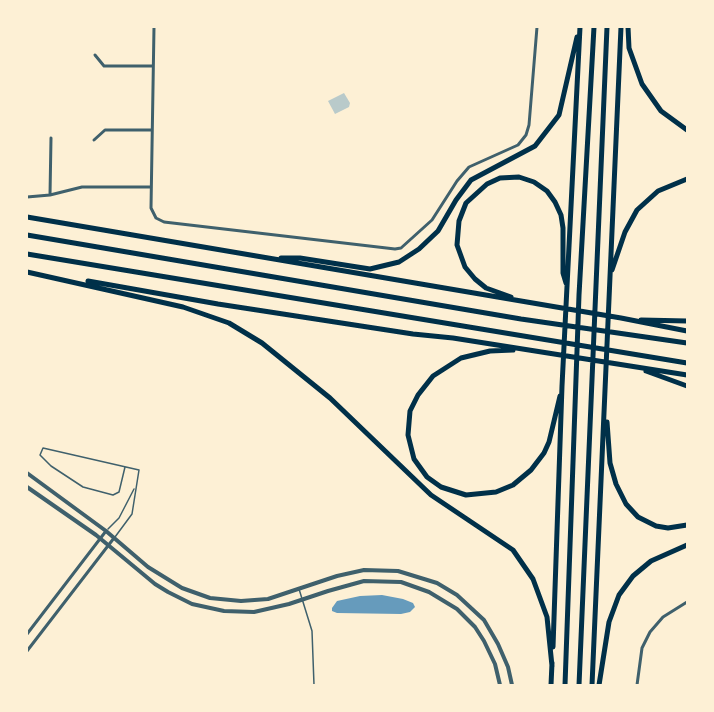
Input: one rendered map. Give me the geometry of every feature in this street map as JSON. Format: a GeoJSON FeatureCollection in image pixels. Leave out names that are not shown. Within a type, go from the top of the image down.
{"type":"FeatureCollection","features":[{"type":"Feature","properties":{"kind":"highway"},"geometry":{"type":"LineString","coordinates":[[255,257],[300,258],[370,269],[399,262],[419,249],[438,231],[471,180],[536,146],[559,115],[579,27]]}},
{"type":"Feature","properties":{"kind":"highway"},"geometry":{"type":"LineString","coordinates":[[551,685],[579,27]]}},
{"type":"Feature","properties":{"kind":"highway"},"geometry":{"type":"LineString","coordinates":[[564,685],[579,295],[594,27]]}},
{"type":"Feature","properties":{"kind":"highway"},"geometry":{"type":"LineString","coordinates":[[579,685],[607,27]]}},
{"type":"Feature","properties":{"kind":"highway"},"geometry":{"type":"LineString","coordinates":[[592,685],[621,27]]}},
{"type":"Feature","properties":{"kind":"highway"},"geometry":{"type":"LineString","coordinates":[[628,27],[629,48],[642,84],[661,111],[687,130]]}},
{"type":"Feature","properties":{"kind":"highway"},"geometry":{"type":"LineString","coordinates":[[533,304],[486,288],[468,272],[460,256],[457,236],[461,211],[476,192],[492,180],[513,177],[527,179],[551,195],[559,209],[562,221],[563,273],[567,290]]}},
{"type":"Feature","properties":{"kind":"highway"},"geometry":{"type":"LineString","coordinates":[[610,277],[625,232],[637,210],[658,191],[687,179]]}},
{"type":"Feature","properties":{"kind":"highway"},"geometry":{"type":"LineString","coordinates":[[27,217],[621,318],[687,332]]}},
{"type":"Feature","properties":{"kind":"highway"},"geometry":{"type":"LineString","coordinates":[[29,234],[521,319],[687,343]]}},
{"type":"Feature","properties":{"kind":"highway"},"geometry":{"type":"LineString","coordinates":[[27,254],[687,363]]}},
{"type":"Feature","properties":{"kind":"highway"},"geometry":{"type":"LineString","coordinates":[[27,271],[218,304],[687,375]]}},
{"type":"Feature","properties":{"kind":"highway"},"geometry":{"type":"LineString","coordinates":[[27,271],[183,306],[229,323],[262,343],[330,398],[431,495],[513,550],[533,579],[542,602],[547,617],[552,666]]}},
{"type":"Feature","properties":{"kind":"highway"},"geometry":{"type":"LineString","coordinates":[[621,318],[687,321]]}},
{"type":"Feature","properties":{"kind":"highway"},"geometry":{"type":"LineString","coordinates":[[524,350],[490,351],[461,358],[441,370],[425,385],[410,411],[408,435],[414,459],[427,477],[452,493],[472,496],[496,492],[523,478],[544,453],[549,442],[562,386]]}},
{"type":"Feature","properties":{"kind":"highway"},"geometry":{"type":"LineString","coordinates":[[624,364],[687,386]]}},
{"type":"Feature","properties":{"kind":"highway"},"geometry":{"type":"LineString","coordinates":[[605,399],[610,463],[616,484],[626,504],[638,517],[656,526],[668,528],[687,525]]}},
{"type":"Feature","properties":{"kind":"highway"},"geometry":{"type":"LineString","coordinates":[[599,685],[609,622],[619,595],[640,570],[651,561],[687,545]]}},
{"type":"Feature","properties":{"kind":"street"},"geometry":{"type":"LineString","coordinates":[[154,27],[151,187],[152,212],[156,218],[164,222],[388,249],[401,248],[432,220],[457,180],[470,167],[518,145],[526,135],[530,125],[537,27]]}},
{"type":"Feature","properties":{"kind":"street"},"geometry":{"type":"LineString","coordinates":[[95,55],[104,66],[153,66]]}},
{"type":"Feature","properties":{"kind":"street"},"geometry":{"type":"LineString","coordinates":[[94,140],[105,130],[152,130]]}},
{"type":"Feature","properties":{"kind":"street"},"geometry":{"type":"LineString","coordinates":[[50,195],[51,138]]}},
{"type":"Feature","properties":{"kind":"street"},"geometry":{"type":"LineString","coordinates":[[27,197],[50,195],[82,187],[151,187]]}},
{"type":"Feature","properties":{"kind":"street"},"geometry":{"type":"LineString","coordinates":[[27,473],[106,531],[162,576],[182,588],[210,598],[256,601],[280,596],[337,576],[364,570],[398,571],[437,583],[457,595],[484,621],[498,644],[512,685]]}},
{"type":"Feature","properties":{"kind":"street"},"geometry":{"type":"LineString","coordinates":[[27,487],[100,539],[162,588],[192,604],[224,611],[254,612],[364,581],[401,582],[429,592],[457,609],[475,627],[495,664],[500,685]]}},
{"type":"Feature","properties":{"kind":"street"},"geometry":{"type":"LineString","coordinates":[[27,634],[106,531]]}},
{"type":"Feature","properties":{"kind":"street"},"geometry":{"type":"LineString","coordinates":[[27,651],[114,538]]}},
{"type":"Feature","properties":{"kind":"street"},"geometry":{"type":"LineString","coordinates":[[637,685],[642,648],[650,632],[663,617],[687,602]]}},
{"type":"Feature","properties":{"kind":"lane"},"geometry":{"type":"LineString","coordinates":[[114,538],[132,514],[139,470],[43,448],[40,455],[51,466],[83,487],[113,495],[119,492],[125,467]]}},
{"type":"Feature","properties":{"kind":"lane"},"geometry":{"type":"LineString","coordinates":[[106,531],[119,518],[136,485]]}},
{"type":"Feature","properties":{"kind":"lane"},"geometry":{"type":"LineString","coordinates":[[299,589],[312,631],[314,685]]}},
{"type":"Feature","properties":{"kind":"shaded area"},"geometry":{"type":"Polygon","coordinates":[[[344,93],[350,103],[349,107],[335,114],[328,101],[344,93]]]}},
{"type":"Feature","properties":{"kind":"water"},"geometry":{"type":"Polygon","coordinates":[[[382,595],[403,599],[413,603],[415,607],[410,612],[401,614],[332,611],[337,601],[360,596],[382,595]]]}}]}
